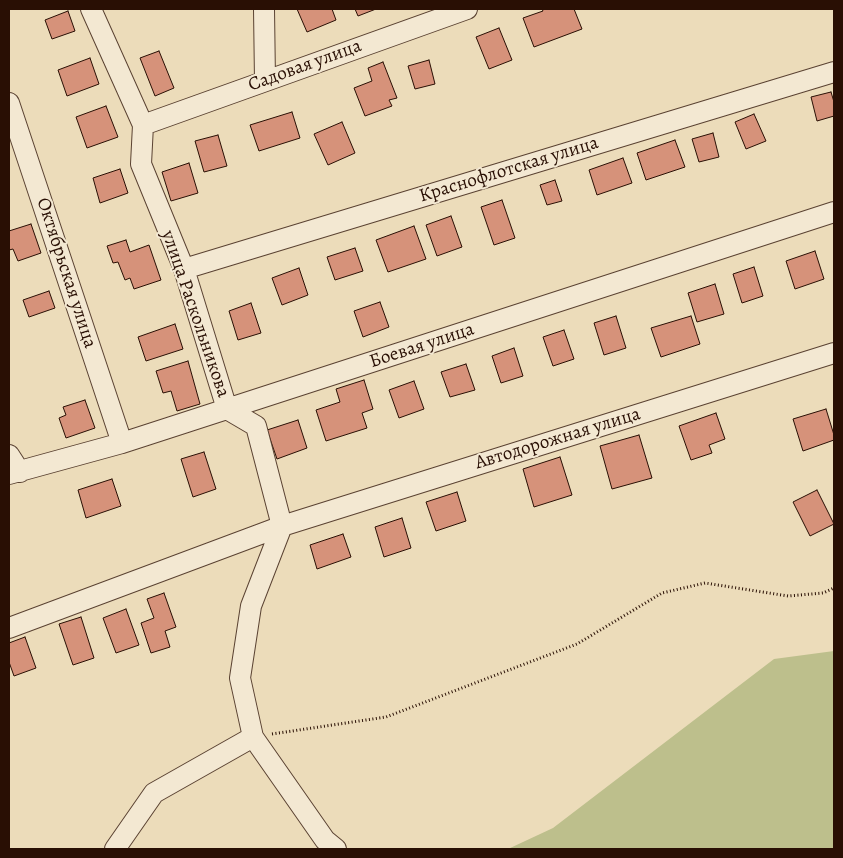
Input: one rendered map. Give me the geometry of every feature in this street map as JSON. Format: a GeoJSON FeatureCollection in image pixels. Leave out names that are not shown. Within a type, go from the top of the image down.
{"type":"FeatureCollection","features":[{"type":"Feature","properties":{"kind":"street","name":"улица Раскольникова"},"geometry":{"type":"LineString","coordinates":[[91,9],[143,125],[140,164],[184,269],[227,409],[256,426],[282,526]]}},
{"type":"Feature","properties":{"kind":"street"},"geometry":{"type":"LineString","coordinates":[[264,9],[265,81]]}},
{"type":"Feature","properties":{"kind":"street","name":"Садовая улица"},"geometry":{"type":"LineString","coordinates":[[143,125],[467,9]]}},
{"type":"Feature","properties":{"kind":"street","name":"Краснофлотская улица"},"geometry":{"type":"LineString","coordinates":[[184,269],[834,72]]}},
{"type":"Feature","properties":{"kind":"street","name":"Октябрьская улица"},"geometry":{"type":"LineString","coordinates":[[9,103],[122,443]]}},
{"type":"Feature","properties":{"kind":"street","name":"Боевая улица"},"geometry":{"type":"LineString","coordinates":[[14,473],[122,443],[834,212]]}},
{"type":"Feature","properties":{"kind":"street","name":"Автодорожная улица"},"geometry":{"type":"LineString","coordinates":[[9,628],[282,526],[834,353]]}},
{"type":"Feature","properties":{"kind":"street"},"geometry":{"type":"LineString","coordinates":[[9,455],[14,473]]}},
{"type":"Feature","properties":{"kind":"street"},"geometry":{"type":"LineString","coordinates":[[282,526],[251,606],[240,678],[253,737],[325,840],[336,849]]}},
{"type":"Feature","properties":{"kind":"street"},"geometry":{"type":"LineString","coordinates":[[115,849],[154,793],[253,737]]}},
{"type":"Feature","properties":{"kind":"path"},"geometry":{"type":"LineString","coordinates":[[253,737],[386,717],[576,644],[662,593],[705,583],[788,596],[823,592],[834,588]]}},
{"type":"Feature","properties":{"kind":"green space"},"geometry":{"type":"Polygon","coordinates":[[[834,651],[834,849],[508,849],[553,828],[774,659],[834,651]]]}},
{"type":"Feature","properties":{"kind":"building"},"geometry":{"type":"Polygon","coordinates":[[[297,9],[332,9],[336,20],[307,32],[297,9]]]}},
{"type":"Feature","properties":{"kind":"building"},"geometry":{"type":"Polygon","coordinates":[[[355,9],[376,9],[358,16],[355,9]]]}},
{"type":"Feature","properties":{"kind":"building"},"geometry":{"type":"Polygon","coordinates":[[[542,9],[574,9],[582,29],[534,47],[523,18],[543,11],[542,9]]]}},
{"type":"Feature","properties":{"kind":"building"},"geometry":{"type":"Polygon","coordinates":[[[68,11],[75,31],[52,39],[45,20],[68,11]]]}},
{"type":"Feature","properties":{"kind":"building"},"geometry":{"type":"Polygon","coordinates":[[[499,28],[512,60],[489,69],[476,37],[499,28]]]}},
{"type":"Feature","properties":{"kind":"building"},"geometry":{"type":"Polygon","coordinates":[[[159,51],[174,88],[155,96],[140,58],[159,51]]]}},
{"type":"Feature","properties":{"kind":"building"},"geometry":{"type":"Polygon","coordinates":[[[90,58],[99,84],[67,96],[58,70],[90,58]]]}},
{"type":"Feature","properties":{"kind":"building"},"geometry":{"type":"Polygon","coordinates":[[[429,60],[435,84],[415,89],[408,66],[429,60]]]}},
{"type":"Feature","properties":{"kind":"building"},"geometry":{"type":"Polygon","coordinates":[[[383,62],[397,98],[389,100],[392,106],[365,116],[354,88],[372,81],[368,68],[383,62]]]}},
{"type":"Feature","properties":{"kind":"building"},"geometry":{"type":"Polygon","coordinates":[[[831,92],[834,102],[834,116],[817,121],[811,97],[831,92]]]}},
{"type":"Feature","properties":{"kind":"building"},"geometry":{"type":"Polygon","coordinates":[[[106,106],[118,137],[87,148],[76,117],[106,106]]]}},
{"type":"Feature","properties":{"kind":"building"},"geometry":{"type":"Polygon","coordinates":[[[292,112],[300,138],[259,151],[250,125],[292,112]]]}},
{"type":"Feature","properties":{"kind":"building"},"geometry":{"type":"Polygon","coordinates":[[[754,114],[766,141],[746,149],[735,122],[754,114]]]}},
{"type":"Feature","properties":{"kind":"building"},"geometry":{"type":"Polygon","coordinates":[[[342,122],[355,153],[328,165],[314,134],[342,122]]]}},
{"type":"Feature","properties":{"kind":"building"},"geometry":{"type":"Polygon","coordinates":[[[713,133],[719,157],[699,162],[692,139],[713,133]]]}},
{"type":"Feature","properties":{"kind":"building"},"geometry":{"type":"Polygon","coordinates":[[[218,135],[227,166],[204,172],[195,141],[218,135]]]}},
{"type":"Feature","properties":{"kind":"building"},"geometry":{"type":"Polygon","coordinates":[[[675,140],[685,167],[646,180],[637,153],[675,140]]]}},
{"type":"Feature","properties":{"kind":"building"},"geometry":{"type":"Polygon","coordinates":[[[623,158],[632,183],[597,195],[589,170],[623,158]]]}},
{"type":"Feature","properties":{"kind":"building"},"geometry":{"type":"Polygon","coordinates":[[[189,163],[198,193],[171,201],[162,172],[189,163]]]}},
{"type":"Feature","properties":{"kind":"building"},"geometry":{"type":"Polygon","coordinates":[[[120,169],[128,193],[100,203],[93,178],[120,169]]]}},
{"type":"Feature","properties":{"kind":"building"},"geometry":{"type":"Polygon","coordinates":[[[555,180],[562,201],[547,205],[540,185],[555,180]]]}},
{"type":"Feature","properties":{"kind":"building"},"geometry":{"type":"Polygon","coordinates":[[[502,200],[515,238],[494,245],[481,207],[502,200]]]}},
{"type":"Feature","properties":{"kind":"building"},"geometry":{"type":"Polygon","coordinates":[[[451,216],[462,247],[437,256],[426,225],[451,216]]]}},
{"type":"Feature","properties":{"kind":"building"},"geometry":{"type":"Polygon","coordinates":[[[31,224],[41,253],[18,261],[13,249],[9,250],[9,231],[31,224]]]}},
{"type":"Feature","properties":{"kind":"building"},"geometry":{"type":"Polygon","coordinates":[[[414,226],[426,259],[388,272],[376,240],[414,226]]]}},
{"type":"Feature","properties":{"kind":"building"},"geometry":{"type":"Polygon","coordinates":[[[126,240],[130,252],[149,245],[161,280],[134,289],[130,278],[125,280],[118,262],[113,263],[107,246],[126,240]]]}},
{"type":"Feature","properties":{"kind":"building"},"geometry":{"type":"Polygon","coordinates":[[[355,248],[363,271],[335,280],[327,257],[355,248]]]}},
{"type":"Feature","properties":{"kind":"building"},"geometry":{"type":"Polygon","coordinates":[[[815,251],[824,279],[795,289],[786,261],[815,251]]]}},
{"type":"Feature","properties":{"kind":"building"},"geometry":{"type":"Polygon","coordinates":[[[754,267],[763,296],[742,303],[733,274],[754,267]]]}},
{"type":"Feature","properties":{"kind":"building"},"geometry":{"type":"Polygon","coordinates":[[[299,268],[308,295],[282,305],[272,278],[299,268]]]}},
{"type":"Feature","properties":{"kind":"building"},"geometry":{"type":"Polygon","coordinates":[[[715,284],[724,314],[697,322],[688,293],[715,284]]]}},
{"type":"Feature","properties":{"kind":"building"},"geometry":{"type":"Polygon","coordinates":[[[49,291],[55,308],[29,317],[23,300],[49,291]]]}},
{"type":"Feature","properties":{"kind":"building"},"geometry":{"type":"Polygon","coordinates":[[[380,302],[389,327],[363,337],[354,311],[380,302]]]}},
{"type":"Feature","properties":{"kind":"building"},"geometry":{"type":"Polygon","coordinates":[[[251,303],[261,333],[238,340],[229,311],[251,303]]]}},
{"type":"Feature","properties":{"kind":"building"},"geometry":{"type":"Polygon","coordinates":[[[616,316],[626,348],[604,355],[594,323],[616,316]]]}},
{"type":"Feature","properties":{"kind":"building"},"geometry":{"type":"Polygon","coordinates":[[[691,316],[700,344],[661,357],[651,328],[691,316]]]}},
{"type":"Feature","properties":{"kind":"building"},"geometry":{"type":"Polygon","coordinates":[[[175,324],[183,349],[146,361],[138,337],[175,324]]]}},
{"type":"Feature","properties":{"kind":"building"},"geometry":{"type":"Polygon","coordinates":[[[564,330],[574,359],[553,366],[543,337],[564,330]]]}},
{"type":"Feature","properties":{"kind":"building"},"geometry":{"type":"Polygon","coordinates":[[[514,348],[523,376],[501,383],[492,356],[514,348]]]}},
{"type":"Feature","properties":{"kind":"building"},"geometry":{"type":"Polygon","coordinates":[[[188,361],[200,404],[177,411],[171,391],[163,393],[156,371],[188,361]]]}},
{"type":"Feature","properties":{"kind":"building"},"geometry":{"type":"Polygon","coordinates":[[[466,364],[475,390],[450,397],[441,372],[466,364]]]}},
{"type":"Feature","properties":{"kind":"building"},"geometry":{"type":"Polygon","coordinates":[[[364,380],[373,409],[362,413],[367,428],[326,441],[316,410],[340,402],[336,389],[364,380]]]}},
{"type":"Feature","properties":{"kind":"building"},"geometry":{"type":"Polygon","coordinates":[[[414,381],[424,409],[399,418],[389,390],[414,381]]]}},
{"type":"Feature","properties":{"kind":"building"},"geometry":{"type":"Polygon","coordinates":[[[85,400],[95,428],[66,438],[59,418],[66,415],[63,407],[85,400]]]}},
{"type":"Feature","properties":{"kind":"building"},"geometry":{"type":"Polygon","coordinates":[[[826,409],[834,440],[803,451],[793,419],[826,409]]]}},
{"type":"Feature","properties":{"kind":"building"},"geometry":{"type":"Polygon","coordinates":[[[716,413],[725,439],[709,445],[712,453],[691,460],[679,426],[716,413]]]}},
{"type":"Feature","properties":{"kind":"building"},"geometry":{"type":"Polygon","coordinates":[[[298,420],[307,448],[277,459],[267,430],[298,420]]]}},
{"type":"Feature","properties":{"kind":"building"},"geometry":{"type":"Polygon","coordinates":[[[639,435],[652,478],[612,489],[600,446],[639,435]]]}},
{"type":"Feature","properties":{"kind":"building"},"geometry":{"type":"Polygon","coordinates":[[[204,452],[216,489],[193,497],[181,459],[204,452]]]}},
{"type":"Feature","properties":{"kind":"building"},"geometry":{"type":"Polygon","coordinates":[[[560,457],[572,495],[534,507],[523,469],[560,457]]]}},
{"type":"Feature","properties":{"kind":"building"},"geometry":{"type":"Polygon","coordinates":[[[112,479],[121,506],[86,518],[78,490],[112,479]]]}},
{"type":"Feature","properties":{"kind":"building"},"geometry":{"type":"Polygon","coordinates":[[[817,490],[834,524],[810,536],[793,502],[817,490]]]}},
{"type":"Feature","properties":{"kind":"building"},"geometry":{"type":"Polygon","coordinates":[[[457,492],[466,521],[436,531],[426,502],[457,492]]]}},
{"type":"Feature","properties":{"kind":"building"},"geometry":{"type":"Polygon","coordinates":[[[402,518],[411,548],[384,557],[375,527],[402,518]]]}},
{"type":"Feature","properties":{"kind":"building"},"geometry":{"type":"Polygon","coordinates":[[[343,534],[351,557],[317,569],[310,545],[343,534]]]}},
{"type":"Feature","properties":{"kind":"building"},"geometry":{"type":"Polygon","coordinates":[[[164,593],[176,627],[165,631],[170,647],[151,653],[141,623],[154,618],[147,599],[164,593]]]}},
{"type":"Feature","properties":{"kind":"building"},"geometry":{"type":"Polygon","coordinates":[[[126,609],[139,645],[116,653],[103,618],[126,609]]]}},
{"type":"Feature","properties":{"kind":"building"},"geometry":{"type":"Polygon","coordinates":[[[81,617],[94,658],[73,665],[59,624],[81,617]]]}},
{"type":"Feature","properties":{"kind":"building"},"geometry":{"type":"Polygon","coordinates":[[[25,637],[36,668],[14,676],[9,662],[9,643],[25,637]]]}}]}
